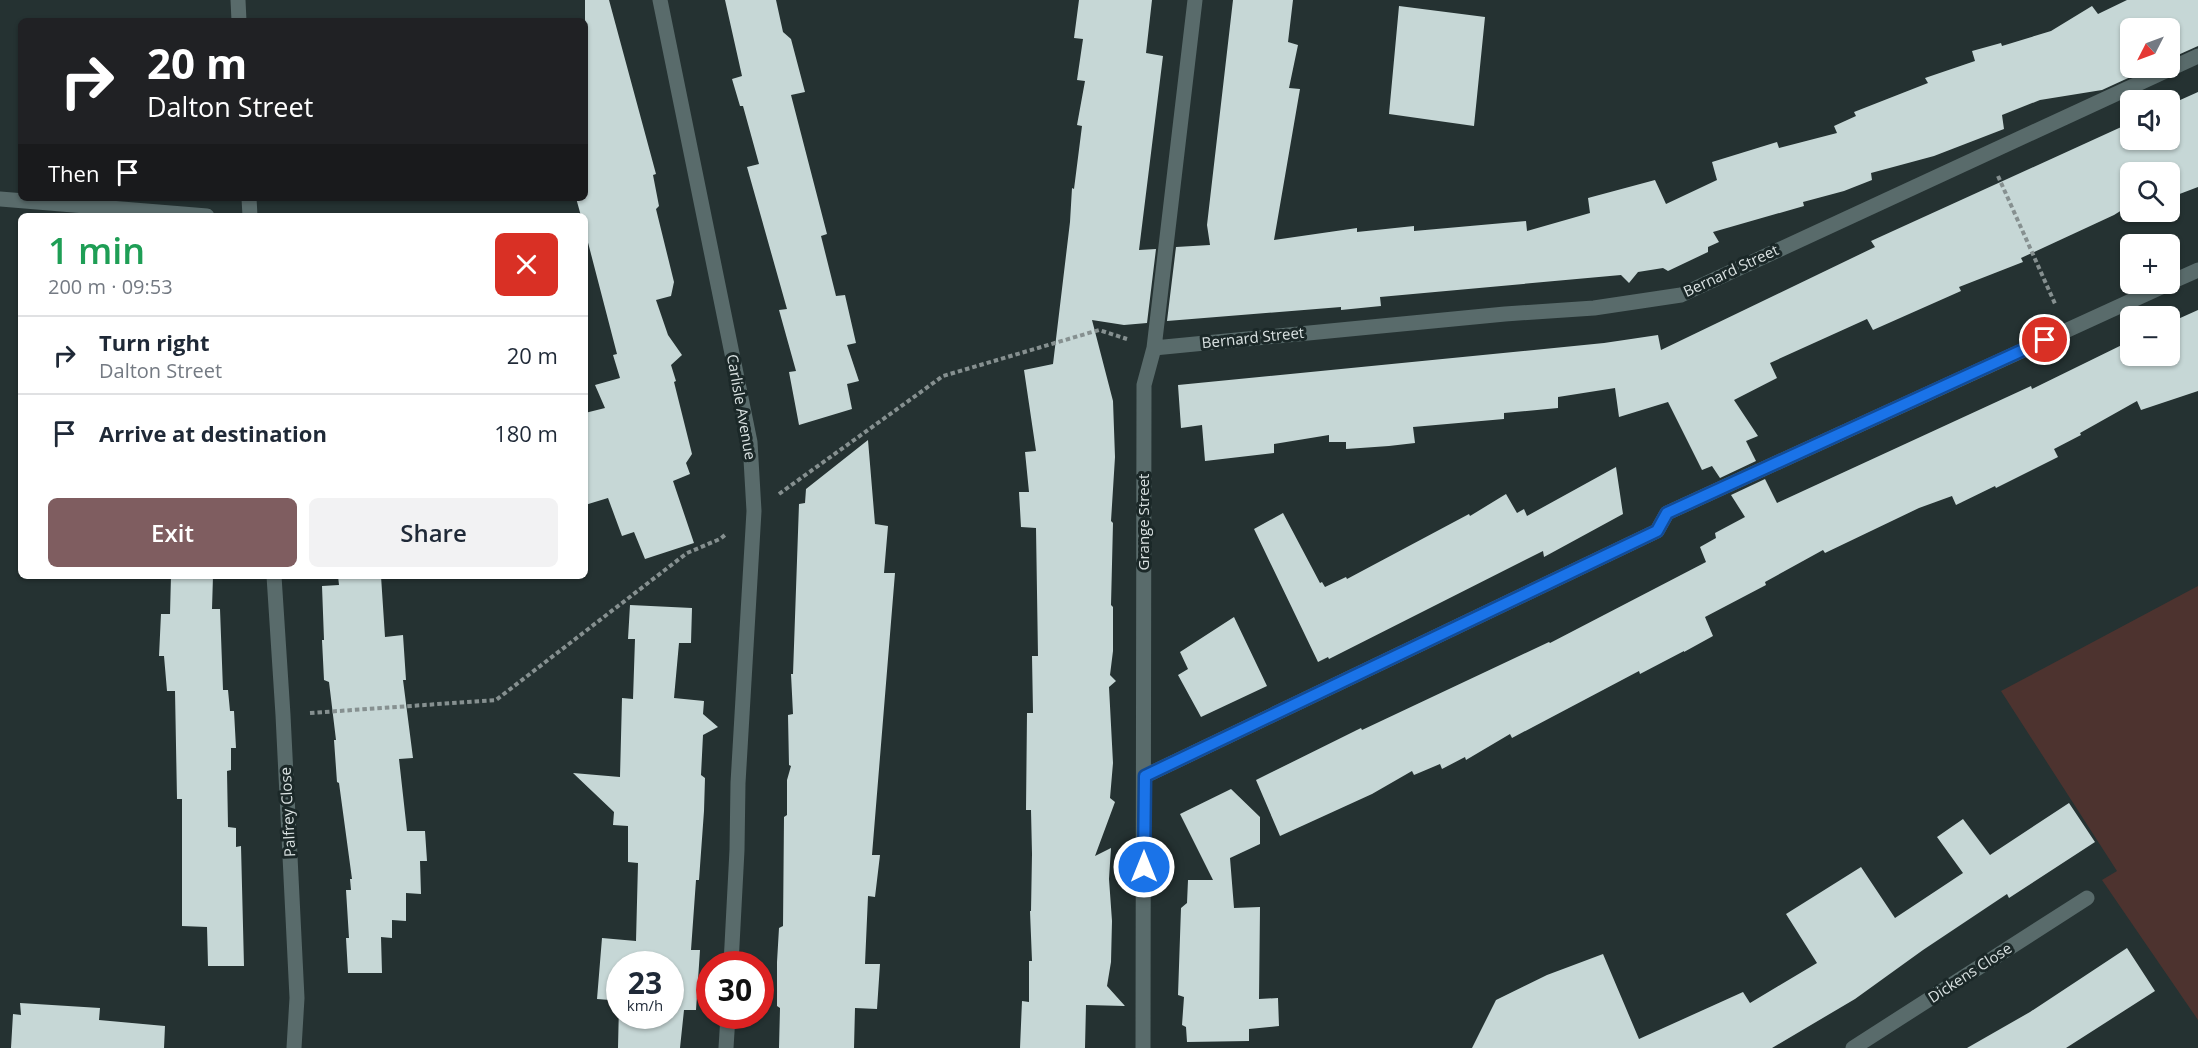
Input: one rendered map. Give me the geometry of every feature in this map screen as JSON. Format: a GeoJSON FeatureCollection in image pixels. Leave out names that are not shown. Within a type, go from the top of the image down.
{"type":"FeatureCollection","features":[{"type":"Feature","properties":{"kind":"street"},"geometry":{"type":"LineString","coordinates":[[238,0],[239,18]]}},
{"type":"Feature","properties":{"kind":"street","name":"Carlisle Avenue"},"geometry":{"type":"LineString","coordinates":[[660,0],[750,442],[754,511],[738,783],[732,951]]}},
{"type":"Feature","properties":{"kind":"street","name":"Grange Street"},"geometry":{"type":"LineString","coordinates":[[1143,1048],[1144,385],[1154,348],[1195,0]]}},
{"type":"Feature","properties":{"kind":"street","name":"Bernard Street"},"geometry":{"type":"LineString","coordinates":[[1154,348],[1505,314],[1594,308],[1681,295],[2198,56]]}},
{"type":"Feature","properties":{"kind":"street"},"geometry":{"type":"LineString","coordinates":[[0,199],[18,200]]}},
{"type":"Feature","properties":{"kind":"street"},"geometry":{"type":"LineString","coordinates":[[24,201],[170,213]]}},
{"type":"Feature","properties":{"kind":"street"},"geometry":{"type":"LineString","coordinates":[[2180,278],[2198,270]]}},
{"type":"Feature","properties":{"kind":"street"},"geometry":{"type":"LineString","coordinates":[[1145,776],[1657,531],[1667,513],[2144,294]]}},
{"type":"Feature","properties":{"kind":"street","name":"Palfrey Close"},"geometry":{"type":"LineString","coordinates":[[274,579],[297,998],[294,1048]]}},
{"type":"Feature","properties":{"kind":"street","name":"Dickens Close"},"geometry":{"type":"LineString","coordinates":[[1853,1048],[2087,898]]}},
{"type":"Feature","properties":{"kind":"street"},"geometry":{"type":"LineString","coordinates":[[726,1048],[727,1029]]}},
{"type":"Feature","properties":{"kind":"path"},"geometry":{"type":"LineString","coordinates":[[1988,154],[2066,330]]}},
{"type":"Feature","properties":{"kind":"path"},"geometry":{"type":"LineString","coordinates":[[283,715],[496,700],[687,553],[720,539],[754,511],[943,376],[1099,330],[1154,348]]}},
{"type":"Feature","properties":{"kind":"shaded area"},"geometry":{"type":"Polygon","coordinates":[[[2198,586],[2198,1020],[2102,880],[2117,871],[2001,691],[2198,586]]]}},
{"type":"Feature","properties":{"kind":"building"},"geometry":{"type":"Polygon","coordinates":[[[585,0],[609,0],[656,174],[653,175],[659,206],[656,209],[674,282],[671,296],[656,300],[668,335],[682,355],[671,365],[692,454],[686,463],[690,474],[673,481],[694,543],[645,559],[634,532],[622,536],[608,498],[588,504],[588,412],[605,408],[595,385],[620,378],[613,355],[617,354],[588,243],[588,213],[580,213],[577,201],[588,201],[588,18],[585,18],[585,0]]]}},
{"type":"Feature","properties":{"kind":"building"},"geometry":{"type":"Polygon","coordinates":[[[725,0],[776,0],[783,32],[791,39],[805,92],[791,95],[827,234],[821,236],[836,296],[845,295],[856,343],[847,345],[859,381],[847,384],[852,409],[799,425],[789,372],[796,371],[779,310],[787,309],[747,167],[759,164],[743,106],[740,106],[732,79],[742,76],[725,0]]]}},
{"type":"Feature","properties":{"kind":"building"},"geometry":{"type":"Polygon","coordinates":[[[1079,0],[1152,0],[1146,53],[1163,56],[1139,250],[1156,249],[1147,323],[1124,325],[1092,320],[1113,401],[1115,457],[1111,521],[1113,523],[1111,605],[1113,607],[1113,651],[1110,675],[1116,681],[1109,687],[1113,763],[1110,798],[1115,802],[1095,856],[1111,848],[1109,879],[1112,921],[1111,962],[1107,986],[1125,1006],[1086,1005],[1085,1048],[1020,1048],[1022,1001],[1029,1002],[1029,961],[1032,961],[1031,810],[1026,810],[1027,713],[1033,713],[1032,656],[1038,656],[1036,528],[1021,527],[1019,492],[1029,492],[1025,452],[1036,451],[1024,370],[1053,364],[1072,188],[1074,189],[1082,126],[1077,125],[1085,81],[1077,80],[1083,39],[1074,38],[1079,0]]]}},
{"type":"Feature","properties":{"kind":"building"},"geometry":{"type":"Polygon","coordinates":[[[1233,0],[1293,0],[1288,42],[1298,45],[1289,88],[1300,89],[1274,240],[1357,228],[1357,232],[1414,226],[1414,231],[1526,221],[1527,231],[1590,213],[1588,198],[1655,180],[1666,204],[1717,180],[1712,162],[1777,142],[1779,148],[1837,133],[1834,126],[1856,116],[1854,112],[1928,83],[1925,78],[1975,61],[1972,51],[2001,43],[2002,46],[2051,31],[2092,6],[2098,14],[2127,0],[2198,0],[2198,46],[2180,54],[2180,18],[2120,18],[2120,78],[2128,78],[2102,90],[2040,100],[2002,115],[2004,129],[1934,156],[1871,173],[1872,180],[1844,191],[1803,202],[1804,206],[1713,232],[1719,242],[1708,247],[1708,252],[1668,271],[1663,268],[1638,272],[1629,283],[1621,275],[1380,297],[1381,306],[1167,321],[1176,247],[1210,245],[1207,225],[1233,0]]]}},
{"type":"Feature","properties":{"kind":"building"},"geometry":{"type":"Polygon","coordinates":[[[1399,6],[1485,17],[1474,126],[1389,114],[1399,6]]]}},
{"type":"Feature","properties":{"kind":"building"},"geometry":{"type":"Polygon","coordinates":[[[2198,92],[2198,187],[2180,194],[2180,162],[2120,162],[2120,211],[2114,215],[2021,258],[2023,262],[1959,287],[1961,291],[1873,330],[1867,319],[1770,363],[1777,378],[1734,400],[1758,436],[1746,441],[1756,461],[1720,478],[1712,466],[1702,470],[1668,402],[1619,417],[1615,388],[1558,397],[1558,408],[1504,413],[1504,419],[1413,427],[1415,443],[1389,446],[1346,449],[1346,442],[1329,442],[1329,435],[1274,444],[1274,453],[1205,461],[1202,425],[1181,428],[1178,385],[1604,343],[1658,335],[1661,350],[1875,247],[1871,241],[2120,128],[2120,150],[2180,150],[2180,100],[2198,92]]]}},
{"type":"Feature","properties":{"kind":"building"},"geometry":{"type":"Polygon","coordinates":[[[2198,310],[2198,391],[2141,410],[2137,401],[2054,449],[2058,457],[1996,488],[1995,486],[1956,505],[1952,496],[1919,508],[1825,553],[1823,550],[1765,582],[1766,585],[1705,617],[1713,636],[1684,652],[1640,674],[1639,671],[1512,738],[1510,734],[1466,760],[1465,757],[1442,769],[1440,764],[1414,775],[1412,771],[1372,794],[1280,836],[1256,780],[1361,728],[1362,730],[1550,643],[1706,562],[1700,547],[1716,538],[1715,533],[1745,517],[1731,495],[1765,479],[1777,503],[2031,386],[2032,389],[2120,346],[2120,366],[2180,366],[2180,318],[2198,310]]]}},
{"type":"Feature","properties":{"kind":"building"},"geometry":{"type":"Polygon","coordinates":[[[868,440],[875,524],[888,526],[884,573],[895,573],[872,855],[880,855],[875,897],[868,896],[865,964],[880,964],[877,1009],[855,1008],[854,1048],[779,1048],[780,1008],[777,1006],[777,962],[779,928],[783,926],[784,817],[787,815],[787,780],[791,766],[789,765],[788,715],[793,714],[791,674],[793,674],[799,504],[805,503],[806,489],[868,440]]]}},
{"type":"Feature","properties":{"kind":"building"},"geometry":{"type":"Polygon","coordinates":[[[1616,467],[1623,514],[1544,557],[1543,551],[1329,659],[1328,657],[1318,662],[1254,529],[1283,513],[1320,583],[1322,582],[1325,587],[1346,577],[1347,579],[1469,514],[1470,516],[1506,494],[1517,513],[1524,509],[1527,516],[1616,467]]]}},
{"type":"Feature","properties":{"kind":"building"},"geometry":{"type":"Polygon","coordinates":[[[171,579],[213,579],[212,609],[220,609],[223,690],[228,690],[230,711],[234,711],[236,748],[231,748],[231,770],[227,771],[228,827],[236,828],[236,847],[241,846],[244,966],[208,966],[207,927],[182,926],[182,799],[177,799],[175,691],[167,691],[164,656],[159,656],[161,614],[170,614],[171,579]]]}},
{"type":"Feature","properties":{"kind":"building"},"geometry":{"type":"Polygon","coordinates":[[[338,579],[381,579],[385,637],[403,635],[406,680],[403,680],[413,758],[399,759],[407,831],[425,831],[427,861],[420,861],[421,894],[406,893],[406,921],[392,920],[392,938],[381,937],[382,973],[348,973],[346,938],[349,938],[346,890],[351,890],[350,879],[352,879],[339,783],[337,782],[334,740],[336,740],[329,682],[324,680],[322,640],[324,640],[322,586],[339,585],[338,579]]]}},
{"type":"Feature","properties":{"kind":"building"},"geometry":{"type":"Polygon","coordinates":[[[630,605],[692,608],[691,643],[679,643],[674,698],[704,701],[703,714],[718,727],[703,735],[701,775],[705,778],[704,811],[691,950],[700,950],[696,951],[696,1010],[684,1010],[684,951],[606,951],[606,1000],[597,999],[602,938],[636,941],[638,863],[628,862],[628,826],[613,825],[614,812],[573,773],[620,777],[622,698],[633,699],[635,639],[628,639],[630,605]]]}},
{"type":"Feature","properties":{"kind":"building"},"geometry":{"type":"Polygon","coordinates":[[[1234,617],[1267,686],[1201,717],[1178,675],[1188,669],[1180,652],[1234,617]]]}},
{"type":"Feature","properties":{"kind":"building"},"geometry":{"type":"Polygon","coordinates":[[[1231,789],[1260,817],[1260,844],[1230,858],[1234,908],[1260,907],[1259,999],[1278,998],[1279,1026],[1249,1029],[1249,1041],[1187,1042],[1186,1027],[1182,1025],[1184,997],[1178,995],[1181,908],[1187,903],[1188,880],[1213,880],[1180,814],[1231,789]]]}},
{"type":"Feature","properties":{"kind":"building"},"geometry":{"type":"Polygon","coordinates":[[[2069,803],[2095,842],[2009,898],[2007,894],[1855,999],[1772,1048],[1472,1048],[1496,1000],[1547,975],[1603,954],[1639,1039],[1743,992],[1750,1003],[1817,963],[1786,914],[1861,867],[1895,918],[1963,873],[1937,837],[1963,819],[1990,855],[2069,803]]]}},
{"type":"Feature","properties":{"kind":"building"},"geometry":{"type":"Polygon","coordinates":[[[2127,948],[2155,991],[2066,1048],[1967,1048],[2030,1012],[2127,948]]]}},
{"type":"Feature","properties":{"kind":"building"},"geometry":{"type":"Polygon","coordinates":[[[20,1003],[100,1008],[99,1020],[165,1026],[164,1048],[11,1048],[13,1014],[21,1015],[20,1003]]]}},
{"type":"Feature","properties":{"kind":"building"},"geometry":{"type":"Polygon","coordinates":[[[618,1029],[682,1029],[680,1048],[618,1048],[618,1029]]]}},
{"type":"Feature","properties":{"kind":"route"},"geometry":{"type":"LineString","coordinates":[[1144,867],[1145,776],[1657,531],[1667,513],[2045,340]]}}]}
